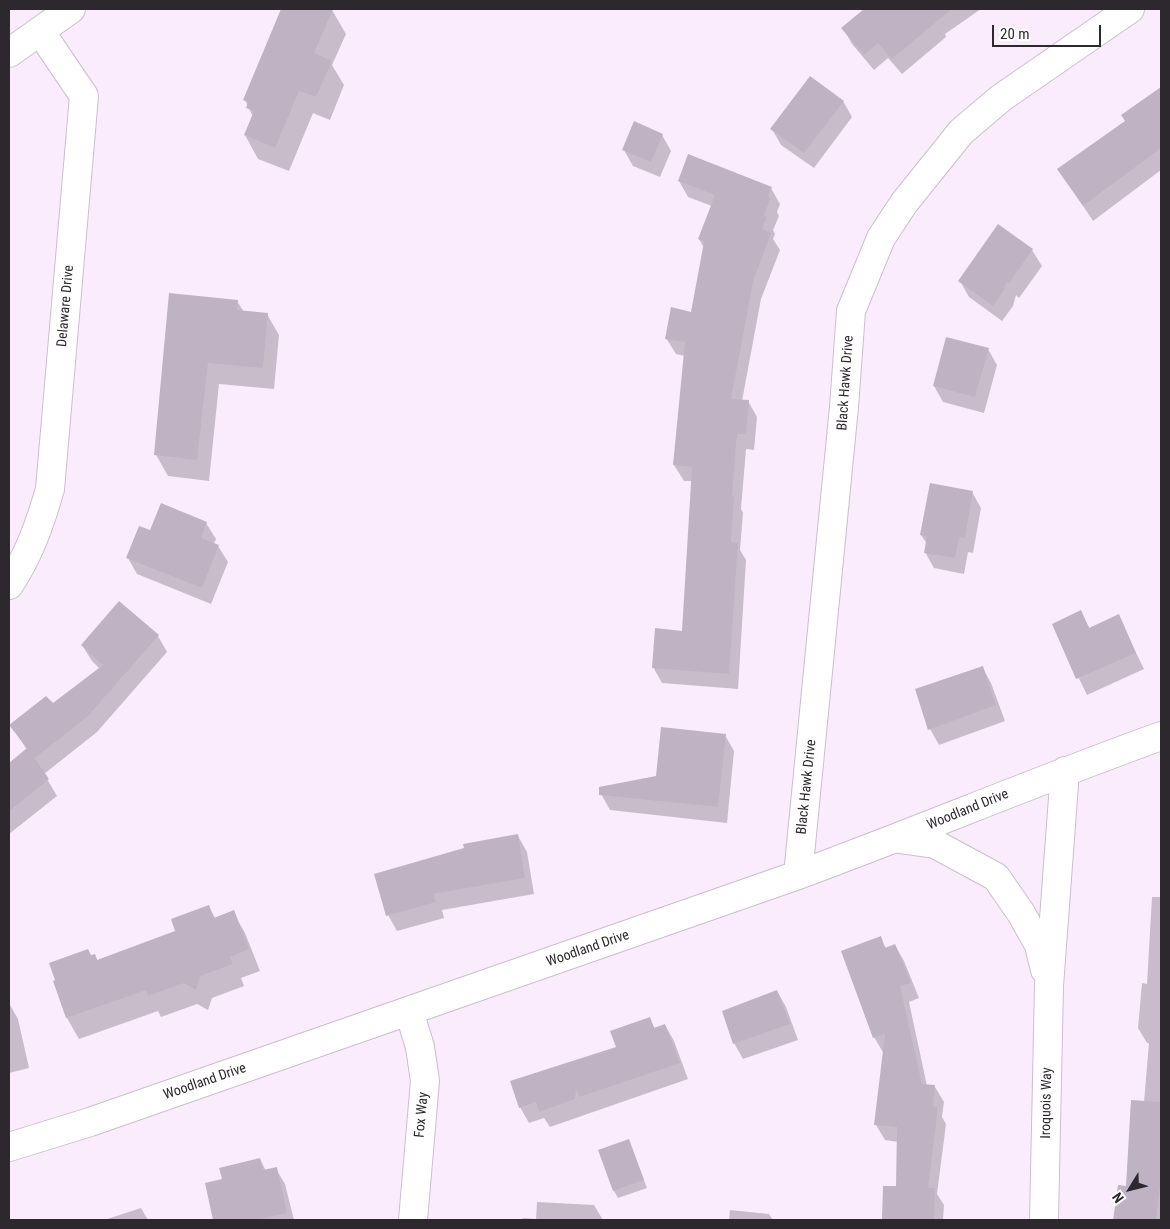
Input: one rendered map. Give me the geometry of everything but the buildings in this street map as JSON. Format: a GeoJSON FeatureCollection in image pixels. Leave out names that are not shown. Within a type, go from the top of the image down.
{"type":"FeatureCollection","features":[{"type":"Feature","properties":{"kind":"street"},"geometry":{"type":"LineString","coordinates":[[9,52],[71,9]]}},
{"type":"Feature","properties":{"kind":"street","name":"Black Hawk Drive"},"geometry":{"type":"LineString","coordinates":[[798,875],[843,417],[851,310],[881,238],[904,203],[961,132],[1001,98],[1130,9]]}},
{"type":"Feature","properties":{"kind":"street","name":"Delaware Drive"},"geometry":{"type":"LineString","coordinates":[[9,585],[21,568],[37,534],[50,489],[84,96],[40,31]]}},
{"type":"Feature","properties":{"kind":"street","name":"Woodland Drive"},"geometry":{"type":"LineString","coordinates":[[9,1147],[90,1122],[798,875],[897,839],[1065,771],[1161,736]]}},
{"type":"Feature","properties":{"kind":"street","name":"Iroquois Way"},"geometry":{"type":"LineString","coordinates":[[1044,1220],[1049,986],[1065,771]]}},
{"type":"Feature","properties":{"kind":"street","name":"Iroquois Way"},"geometry":{"type":"LineString","coordinates":[[897,839],[935,844],[996,877],[1021,913],[1039,946],[1049,986]]}},
{"type":"Feature","properties":{"kind":"street","name":"Fox Way"},"geometry":{"type":"LineString","coordinates":[[409,1011],[420,1047],[425,1081],[413,1220]]}}]}
